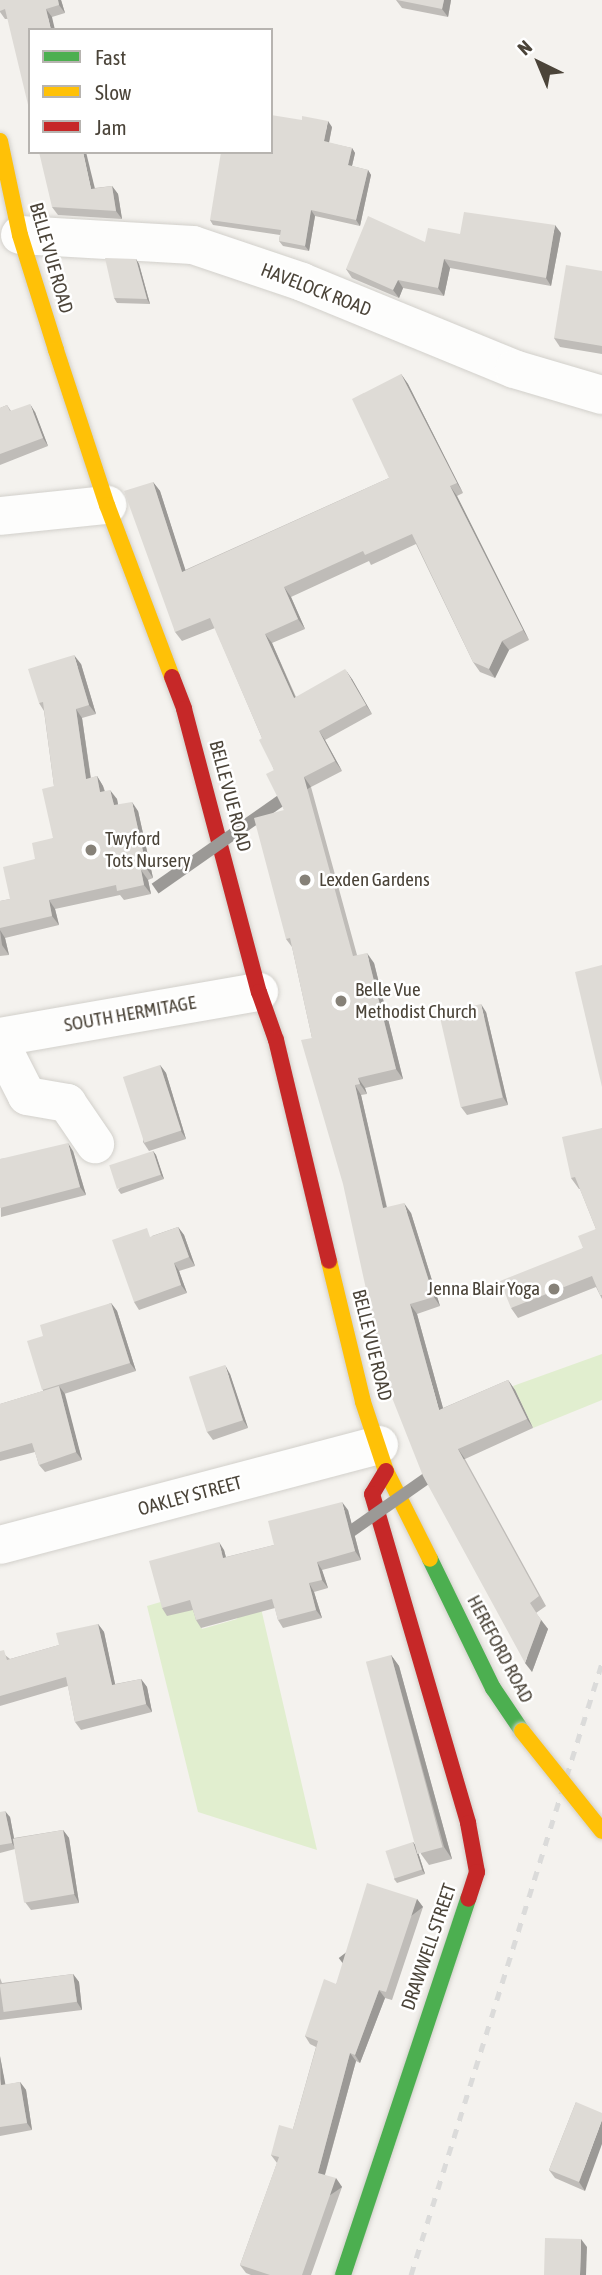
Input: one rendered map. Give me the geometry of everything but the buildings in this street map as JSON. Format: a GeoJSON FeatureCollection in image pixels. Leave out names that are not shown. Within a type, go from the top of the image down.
{"type":"FeatureCollection","features":[{"type":"Feature","properties":{"kind":"street","name":"BELLE VUE ROAD"},"geometry":{"type":"LineString","coordinates":[[0,141],[20,234],[107,505],[184,709],[259,992],[276,1040],[363,1402],[383,1458]]}},
{"type":"Feature","properties":{"kind":"street","name":"HAVELOCK ROAD"},"geometry":{"type":"LineString","coordinates":[[20,234],[193,246],[302,282],[514,369],[602,395]]}},
{"type":"Feature","properties":{"kind":"street"},"geometry":{"type":"LineString","coordinates":[[0,516],[107,505]]}},
{"type":"Feature","properties":{"kind":"street","name":"SOUTH HERMITAGE"},"geometry":{"type":"LineString","coordinates":[[0,1037],[259,992]]}},
{"type":"Feature","properties":{"kind":"street"},"geometry":{"type":"LineString","coordinates":[[0,1043],[27,1096],[67,1103],[95,1144]]}},
{"type":"Feature","properties":{"kind":"street","name":"OAKLEY STREET"},"geometry":{"type":"LineString","coordinates":[[0,1545],[383,1458]]}},
{"type":"Feature","properties":{"kind":"street","name":"HEREFORD ROAD"},"geometry":{"type":"LineString","coordinates":[[383,1458],[493,1688],[522,1731],[602,1831]]}},
{"type":"Feature","properties":{"kind":"street","name":"DRAWWELL STREET"},"geometry":{"type":"LineString","coordinates":[[343,2275],[393,2117],[477,1872],[468,1823],[372,1494],[383,1458]]}},
{"type":"Feature","properties":{"kind":"green space"},"geometry":{"type":"Polygon","coordinates":[[[602,1354],[602,1400],[533,1428],[513,1386],[602,1354]]]}},
{"type":"Feature","properties":{"kind":"green space"},"geometry":{"type":"Polygon","coordinates":[[[251,1565],[317,1850],[198,1812],[147,1606],[164,1601],[196,1609],[202,1629],[237,1619],[251,1565]]]}},
{"type":"Feature","properties":{"kind":"railway"},"geometry":{"type":"LineString","coordinates":[[411,2275],[602,1663]]}},
{"type":"Feature","properties":{"kind":"traffic: fast"},"geometry":{"type":"LineString","coordinates":[[430,1559],[493,1688],[522,1731]]}},
{"type":"Feature","properties":{"kind":"traffic: fast"},"geometry":{"type":"LineString","coordinates":[[343,2275],[468,1899]]}},
{"type":"Feature","properties":{"kind":"traffic: slow"},"geometry":{"type":"LineString","coordinates":[[0,141],[20,235],[56,350],[107,505],[172,677]]}},
{"type":"Feature","properties":{"kind":"traffic: slow"},"geometry":{"type":"LineString","coordinates":[[329,1261],[363,1402],[386,1471],[430,1559]]}},
{"type":"Feature","properties":{"kind":"traffic: slow"},"geometry":{"type":"LineString","coordinates":[[522,1731],[602,1831]]}},
{"type":"Feature","properties":{"kind":"traffic: jam"},"geometry":{"type":"LineString","coordinates":[[172,677],[184,709],[259,992],[276,1040],[329,1261]]}},
{"type":"Feature","properties":{"kind":"traffic: jam"},"geometry":{"type":"LineString","coordinates":[[386,1471],[372,1494],[468,1823],[477,1872],[468,1899]]}},
{"type":"Feature","properties":{"kind":"place","name":"Twyford Tots Nursery"},"geometry":{"type":"Point","coordinates":[91,850]}},
{"type":"Feature","properties":{"kind":"place","name":"Lexden Gardens"},"geometry":{"type":"Point","coordinates":[305,880]}},
{"type":"Feature","properties":{"kind":"place","name":"Belle Vue Methodist Church"},"geometry":{"type":"Point","coordinates":[341,1001]}},
{"type":"Feature","properties":{"kind":"place","name":"Jenna Blair Yoga"},"geometry":{"type":"Point","coordinates":[554,1289]}}]}
